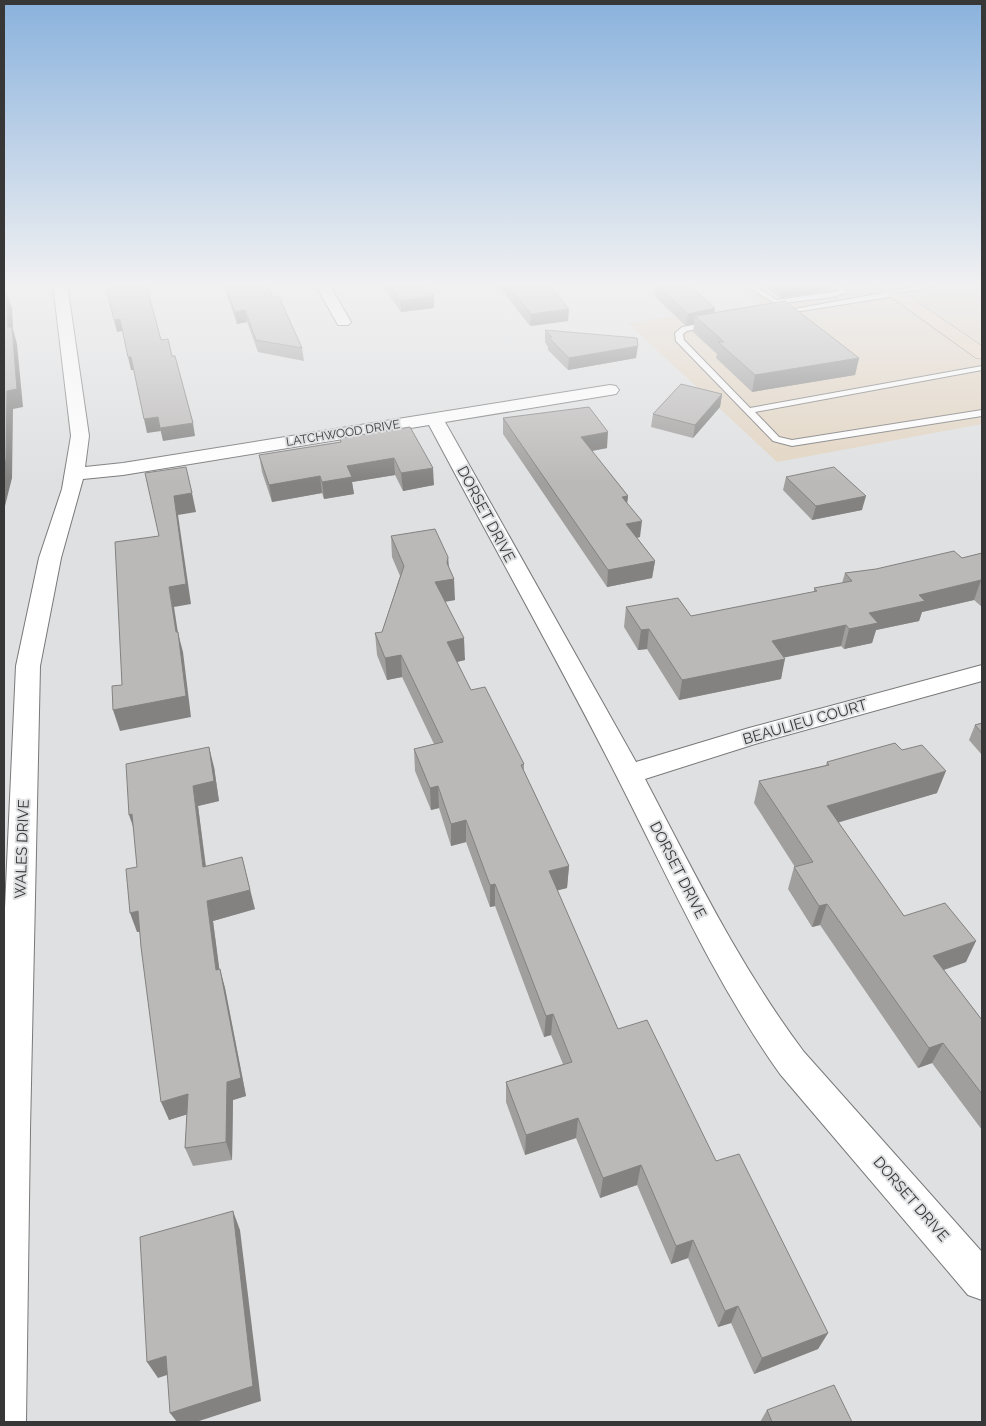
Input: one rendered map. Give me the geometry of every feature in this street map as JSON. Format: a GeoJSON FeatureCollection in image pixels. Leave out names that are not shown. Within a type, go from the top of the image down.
{"type":"FeatureCollection","features":[{"type":"Feature","properties":{"kind":"street","name":"WALES DRIVE"},"geometry":{"type":"LineString","coordinates":[[5,1422],[12,1130],[28,666],[50,558],[76,474],[80,436],[70,351]]}},
{"type":"Feature","properties":{"kind":"street","name":"LATCHWOOD DRIVE"},"geometry":{"type":"LineString","coordinates":[[76,474],[123,469],[610,390]]}},
{"type":"Feature","properties":{"kind":"street","name":"DORSET DRIVE"},"geometry":{"type":"LineString","coordinates":[[434,418],[629,774],[728,967],[767,1029],[792,1063],[982,1281]]}},
{"type":"Feature","properties":{"kind":"street","name":"BEAULIEU COURT"},"geometry":{"type":"LineString","coordinates":[[629,774],[749,738],[982,673]]}},
{"type":"Feature","properties":{"kind":"lane"},"geometry":{"type":"LineString","coordinates":[[690,351],[776,439],[792,443],[982,413]]}},
{"type":"Feature","properties":{"kind":"lane"},"geometry":{"type":"LineString","coordinates":[[748,411],[982,368]]}},
{"type":"Feature","properties":{"kind":"shaded area"},"geometry":{"type":"Polygon","coordinates":[[[658,351],[982,351],[982,424],[777,462],[658,351]]]}},
{"type":"Feature","properties":{"kind":"building"},"geometry":{"type":"Polygon","coordinates":[[[4,351],[14,351],[17,389],[7,391],[6,459],[4,467],[4,351]]]}},
{"type":"Feature","properties":{"kind":"building"},"geometry":{"type":"Polygon","coordinates":[[[127,351],[171,351],[172,356],[175,356],[193,423],[160,428],[158,417],[144,419],[131,357],[128,357],[127,351]]]}},
{"type":"Feature","properties":{"kind":"building"},"geometry":{"type":"Polygon","coordinates":[[[562,351],[612,351],[569,358],[562,351]]]}},
{"type":"Feature","properties":{"kind":"building"},"geometry":{"type":"Polygon","coordinates":[[[728,351],[849,351],[859,358],[755,375],[728,351]]]}},
{"type":"Feature","properties":{"kind":"building"},"geometry":{"type":"Polygon","coordinates":[[[681,384],[722,394],[695,425],[653,414],[681,384]]]}},
{"type":"Feature","properties":{"kind":"building"},"geometry":{"type":"Polygon","coordinates":[[[589,407],[608,432],[581,437],[628,496],[622,497],[642,521],[626,524],[655,561],[608,570],[503,418],[589,407]]]}},
{"type":"Feature","properties":{"kind":"building"},"geometry":{"type":"Polygon","coordinates":[[[410,427],[433,468],[401,473],[394,458],[347,466],[352,477],[322,482],[320,476],[269,485],[259,455],[341,442],[340,438],[410,427]]]}},
{"type":"Feature","properties":{"kind":"building"},"geometry":{"type":"Polygon","coordinates":[[[186,467],[192,493],[174,496],[186,584],[169,587],[176,632],[178,632],[186,696],[113,710],[112,686],[122,685],[115,542],[159,536],[145,473],[186,467]]]}},
{"type":"Feature","properties":{"kind":"building"},"geometry":{"type":"Polygon","coordinates":[[[834,467],[866,496],[816,506],[786,477],[834,467]]]}},
{"type":"Feature","properties":{"kind":"building"},"geometry":{"type":"Polygon","coordinates":[[[435,529],[448,557],[447,563],[454,579],[435,582],[464,638],[447,642],[471,690],[485,687],[524,764],[521,765],[569,866],[549,871],[618,1029],[647,1020],[716,1161],[739,1154],[828,1333],[762,1358],[738,1306],[725,1311],[693,1240],[676,1246],[641,1165],[603,1178],[578,1118],[526,1135],[506,1082],[572,1062],[553,1014],[546,1016],[495,884],[490,885],[466,820],[451,824],[438,786],[430,788],[414,749],[443,742],[401,655],[385,658],[375,633],[382,632],[404,566],[391,536],[435,529]]]}},
{"type":"Feature","properties":{"kind":"building"},"geometry":{"type":"Polygon","coordinates":[[[954,551],[962,558],[982,553],[982,581],[919,595],[925,601],[869,613],[878,623],[849,629],[846,625],[772,641],[785,659],[682,680],[649,629],[641,630],[626,607],[678,598],[691,616],[817,591],[814,588],[852,581],[845,573],[876,569],[954,551]]]}},
{"type":"Feature","properties":{"kind":"building"},"geometry":{"type":"Polygon","coordinates":[[[982,723],[982,733],[975,725],[982,723]]]}},
{"type":"Feature","properties":{"kind":"building"},"geometry":{"type":"Polygon","coordinates":[[[895,743],[902,750],[922,745],[946,771],[827,806],[904,916],[945,903],[976,941],[933,956],[982,1020],[982,1094],[943,1043],[929,1048],[827,904],[819,906],[794,867],[813,862],[759,781],[829,765],[827,762],[895,743]]]}},
{"type":"Feature","properties":{"kind":"building"},"geometry":{"type":"Polygon","coordinates":[[[209,747],[214,781],[193,786],[203,867],[242,857],[250,890],[207,901],[216,970],[220,969],[241,1078],[227,1082],[226,1142],[185,1148],[188,1094],[161,1102],[138,911],[130,913],[126,869],[137,867],[132,814],[129,815],[126,764],[209,747]]]}},
{"type":"Feature","properties":{"kind":"building"},"geometry":{"type":"Polygon","coordinates":[[[233,1211],[253,1386],[170,1413],[166,1356],[147,1362],[140,1237],[233,1211]]]}},
{"type":"Feature","properties":{"kind":"building"},"geometry":{"type":"Polygon","coordinates":[[[834,1385],[852,1422],[772,1422],[767,1410],[834,1385]]]}}]}
